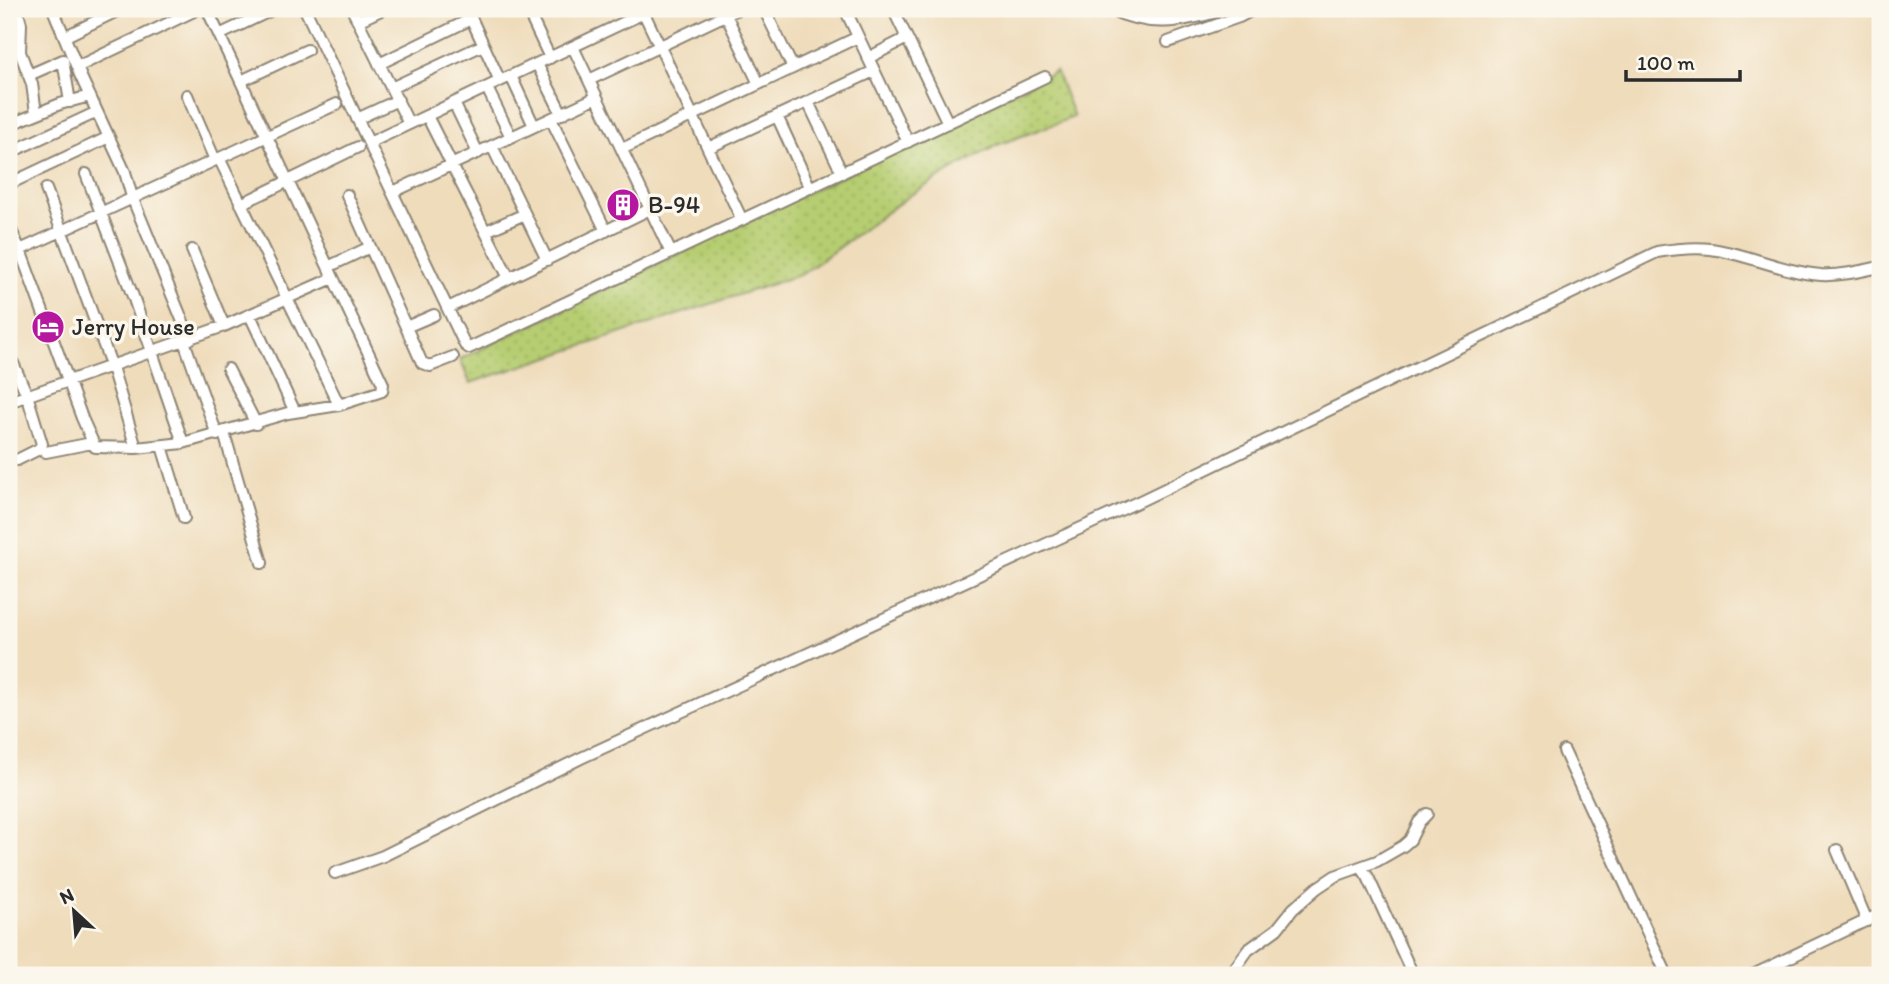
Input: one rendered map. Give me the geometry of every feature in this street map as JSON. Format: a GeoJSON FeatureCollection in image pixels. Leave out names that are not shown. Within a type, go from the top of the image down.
{"type":"FeatureCollection","features":[{"type":"Feature","properties":{"kind":"street"},"geometry":{"type":"LineString","coordinates":[[17,9],[21,24],[20,52],[33,87],[36,113]]}},
{"type":"Feature","properties":{"kind":"street"},"geometry":{"type":"LineString","coordinates":[[53,9],[125,172],[220,434],[262,563]]}},
{"type":"Feature","properties":{"kind":"street"},"geometry":{"type":"LineString","coordinates":[[70,34],[121,9]]}},
{"type":"Feature","properties":{"kind":"street"},"geometry":{"type":"LineString","coordinates":[[77,67],[198,9]]}},
{"type":"Feature","properties":{"kind":"street"},"geometry":{"type":"LineString","coordinates":[[9,226],[95,447],[136,448],[183,443],[295,412],[339,405],[379,394],[384,388],[207,9]]}},
{"type":"Feature","properties":{"kind":"street"},"geometry":{"type":"LineString","coordinates":[[219,35],[274,9]]}},
{"type":"Feature","properties":{"kind":"street"},"geometry":{"type":"LineString","coordinates":[[305,9],[358,119],[364,145],[393,192],[465,345],[473,347],[1045,77]]}},
{"type":"Feature","properties":{"kind":"street"},"geometry":{"type":"LineString","coordinates":[[352,9],[409,124]]}},
{"type":"Feature","properties":{"kind":"street"},"geometry":{"type":"LineString","coordinates":[[358,21],[383,9]]}},
{"type":"Feature","properties":{"kind":"street"},"geometry":{"type":"LineString","coordinates":[[527,9],[550,58]]}},
{"type":"Feature","properties":{"kind":"street"},"geometry":{"type":"LineString","coordinates":[[589,80],[738,9]]}},
{"type":"Feature","properties":{"kind":"street"},"geometry":{"type":"LineString","coordinates":[[764,9],[793,68]]}},
{"type":"Feature","properties":{"kind":"street"},"geometry":{"type":"LineString","coordinates":[[845,9],[908,142]]}},
{"type":"Feature","properties":{"kind":"street"},"geometry":{"type":"LineString","coordinates":[[893,9],[948,123]]}},
{"type":"Feature","properties":{"kind":"street"},"geometry":{"type":"LineString","coordinates":[[1109,9],[1130,18],[1154,23],[1228,9]]}},
{"type":"Feature","properties":{"kind":"street"},"geometry":{"type":"LineString","coordinates":[[1168,42],[1254,9]]}},
{"type":"Feature","properties":{"kind":"street"},"geometry":{"type":"LineString","coordinates":[[241,204],[573,47],[643,11],[742,220]]}},
{"type":"Feature","properties":{"kind":"street"},"geometry":{"type":"LineString","coordinates":[[379,64],[469,14],[483,45],[534,126]]}},
{"type":"Feature","properties":{"kind":"street"},"geometry":{"type":"LineString","coordinates":[[726,15],[759,84]]}},
{"type":"Feature","properties":{"kind":"street"},"geometry":{"type":"LineString","coordinates":[[622,149],[858,37]]}},
{"type":"Feature","properties":{"kind":"street"},"geometry":{"type":"LineString","coordinates":[[868,58],[907,38]]}},
{"type":"Feature","properties":{"kind":"street"},"geometry":{"type":"LineString","coordinates":[[391,88],[483,45]]}},
{"type":"Feature","properties":{"kind":"street"},"geometry":{"type":"LineString","coordinates":[[573,47],[671,253]]}},
{"type":"Feature","properties":{"kind":"street"},"geometry":{"type":"LineString","coordinates":[[241,81],[307,50]]}},
{"type":"Feature","properties":{"kind":"street"},"geometry":{"type":"LineString","coordinates":[[29,75],[63,60],[70,102]]}},
{"type":"Feature","properties":{"kind":"street"},"geometry":{"type":"LineString","coordinates":[[537,64],[556,116],[606,231]]}},
{"type":"Feature","properties":{"kind":"street"},"geometry":{"type":"LineString","coordinates":[[708,148],[874,71]]}},
{"type":"Feature","properties":{"kind":"street"},"geometry":{"type":"LineString","coordinates":[[486,88],[510,138]]}},
{"type":"Feature","properties":{"kind":"street"},"geometry":{"type":"LineString","coordinates":[[187,95],[339,405]]}},
{"type":"Feature","properties":{"kind":"street"},"geometry":{"type":"LineString","coordinates":[[9,125],[36,113],[90,96]]}},
{"type":"Feature","properties":{"kind":"street"},"geometry":{"type":"LineString","coordinates":[[393,192],[597,97]]}},
{"type":"Feature","properties":{"kind":"street"},"geometry":{"type":"LineString","coordinates":[[358,119],[398,100]]}},
{"type":"Feature","properties":{"kind":"street"},"geometry":{"type":"LineString","coordinates":[[808,102],[842,173]]}},
{"type":"Feature","properties":{"kind":"street"},"geometry":{"type":"LineString","coordinates":[[454,103],[478,153]]}},
{"type":"Feature","properties":{"kind":"street"},"geometry":{"type":"LineString","coordinates":[[20,250],[337,104]]}},
{"type":"Feature","properties":{"kind":"street"},"geometry":{"type":"LineString","coordinates":[[9,153],[97,112]]}},
{"type":"Feature","properties":{"kind":"street"},"geometry":{"type":"LineString","coordinates":[[427,116],[509,278]]}},
{"type":"Feature","properties":{"kind":"street"},"geometry":{"type":"LineString","coordinates":[[777,116],[810,188]]}},
{"type":"Feature","properties":{"kind":"street"},"geometry":{"type":"LineString","coordinates":[[9,184],[109,137]]}},
{"type":"Feature","properties":{"kind":"street"},"geometry":{"type":"LineString","coordinates":[[492,146],[547,260]]}},
{"type":"Feature","properties":{"kind":"street"},"geometry":{"type":"LineString","coordinates":[[86,174],[102,211],[183,443]]}},
{"type":"Feature","properties":{"kind":"street"},"geometry":{"type":"LineString","coordinates":[[46,189],[112,368],[136,448]]}},
{"type":"Feature","properties":{"kind":"street"},"geometry":{"type":"LineString","coordinates":[[347,195],[424,365],[430,366],[453,357]]}},
{"type":"Feature","properties":{"kind":"street"},"geometry":{"type":"LineString","coordinates":[[448,308],[650,209]]}},
{"type":"Feature","properties":{"kind":"street"},"geometry":{"type":"LineString","coordinates":[[486,231],[525,214]]}},
{"type":"Feature","properties":{"kind":"street"},"geometry":{"type":"LineString","coordinates":[[328,267],[370,247]]}},
{"type":"Feature","properties":{"kind":"street"},"geometry":{"type":"LineString","coordinates":[[335,873],[383,856],[581,758],[1142,500],[1657,252],[1688,248],[1714,250],[1822,275],[1880,267]]}},
{"type":"Feature","properties":{"kind":"street"},"geometry":{"type":"LineString","coordinates":[[192,250],[224,326]]}},
{"type":"Feature","properties":{"kind":"street"},"geometry":{"type":"LineString","coordinates":[[9,402],[68,380],[112,368],[224,326],[333,278]]}},
{"type":"Feature","properties":{"kind":"street"},"geometry":{"type":"LineString","coordinates":[[250,315],[295,412]]}},
{"type":"Feature","properties":{"kind":"street"},"geometry":{"type":"LineString","coordinates":[[406,327],[434,315]]}},
{"type":"Feature","properties":{"kind":"street"},"geometry":{"type":"LineString","coordinates":[[13,363],[27,395],[41,446],[17,460]]}},
{"type":"Feature","properties":{"kind":"street"},"geometry":{"type":"LineString","coordinates":[[228,369],[256,424]]}},
{"type":"Feature","properties":{"kind":"street"},"geometry":{"type":"LineString","coordinates":[[46,452],[92,443]]}},
{"type":"Feature","properties":{"kind":"street"},"geometry":{"type":"LineString","coordinates":[[162,446],[184,518]]}},
{"type":"Feature","properties":{"kind":"street"},"geometry":{"type":"LineString","coordinates":[[1564,751],[1667,975]]}},
{"type":"Feature","properties":{"kind":"street"},"geometry":{"type":"LineString","coordinates":[[1230,975],[1248,950],[1277,929],[1293,909],[1317,888],[1335,876],[1361,867],[1407,844],[1419,822],[1427,814]]}},
{"type":"Feature","properties":{"kind":"street"},"geometry":{"type":"LineString","coordinates":[[1837,850],[1867,921]]}},
{"type":"Feature","properties":{"kind":"street"},"geometry":{"type":"LineString","coordinates":[[1361,867],[1413,975]]}},
{"type":"Feature","properties":{"kind":"street"},"geometry":{"type":"LineString","coordinates":[[1753,975],[1880,914]]}},
{"type":"Feature","properties":{"kind":"green space"},"geometry":{"type":"Polygon","coordinates":[[[1056,71],[1074,117],[997,145],[955,168],[909,196],[802,274],[470,383],[460,359],[1056,71]]]}},
{"type":"Feature","properties":{"kind":"place","name":"B-94"},"geometry":{"type":"Point","coordinates":[623,205]}},
{"type":"Feature","properties":{"kind":"place","name":"Jerry House"},"geometry":{"type":"Point","coordinates":[48,327]}}]}
